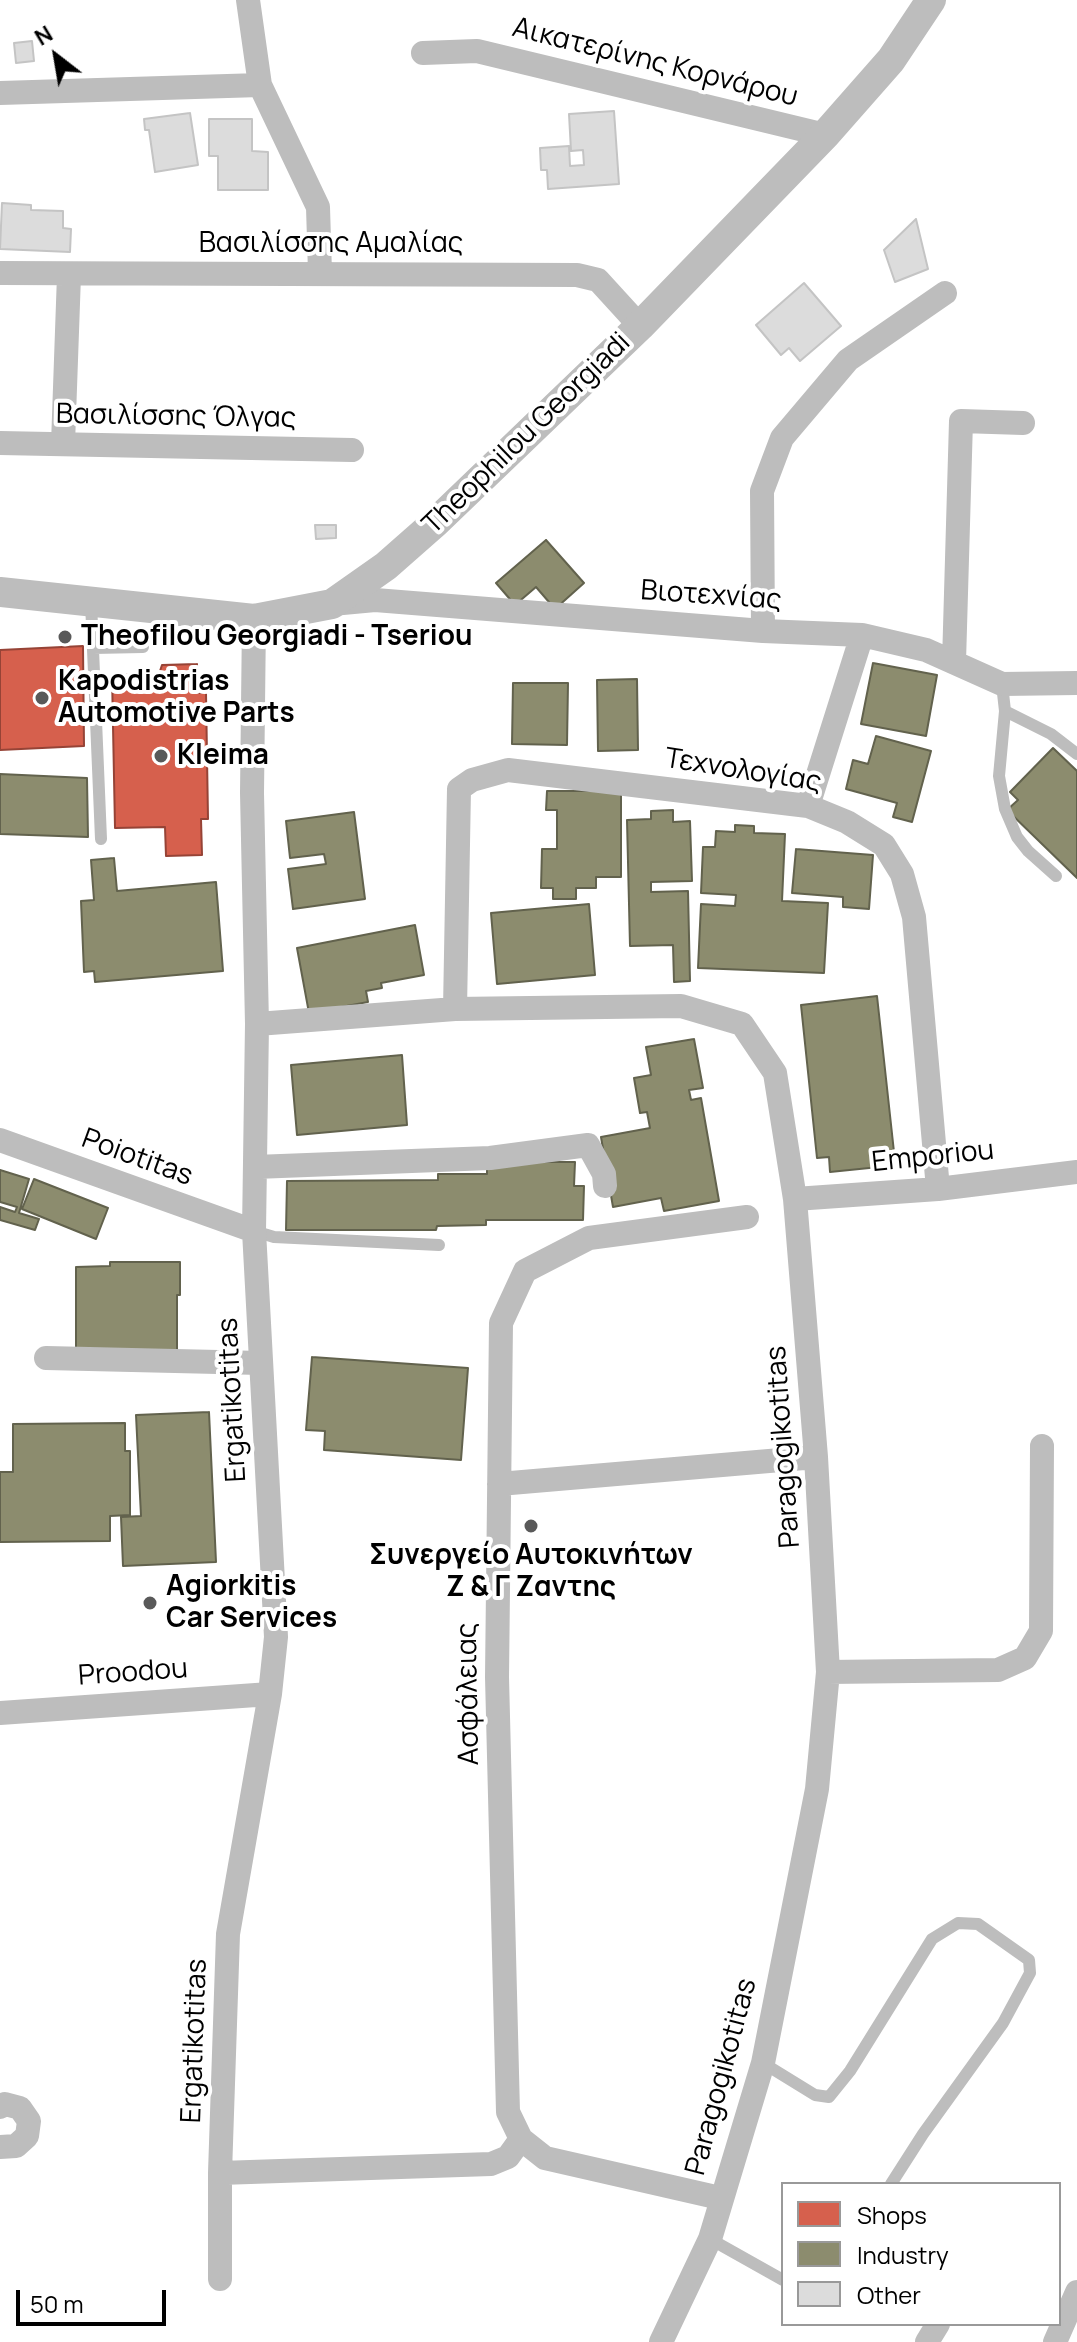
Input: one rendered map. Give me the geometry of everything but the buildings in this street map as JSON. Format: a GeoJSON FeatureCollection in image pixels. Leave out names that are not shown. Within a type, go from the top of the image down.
{"type":"FeatureCollection","features":[{"type":"Feature","properties":{"kind":"street"},"geometry":{"type":"LineString","coordinates":[[248,0],[260,85],[318,207],[320,273]]}},
{"type":"Feature","properties":{"kind":"street","name":"Theophilou Georgiadi"},"geometry":{"type":"LineString","coordinates":[[0,592],[254,619],[332,604],[386,566],[436,522],[640,326],[825,135],[891,60],[931,0]]}},
{"type":"Feature","properties":{"kind":"street","name":"Αικατερίνης Κορνάρου"},"geometry":{"type":"LineString","coordinates":[[423,53],[477,51],[825,135]]}},
{"type":"Feature","properties":{"kind":"street"},"geometry":{"type":"LineString","coordinates":[[0,93],[260,85]]}},
{"type":"Feature","properties":{"kind":"street","name":"Βασιλίσσης Αμαλίας"},"geometry":{"type":"LineString","coordinates":[[0,273],[577,275],[598,280],[640,326]]}},
{"type":"Feature","properties":{"kind":"street"},"geometry":{"type":"LineString","coordinates":[[63,444],[69,275]]}},
{"type":"Feature","properties":{"kind":"street"},"geometry":{"type":"LineString","coordinates":[[763,631],[762,491],[782,438],[848,360],[945,293]]}},
{"type":"Feature","properties":{"kind":"street"},"geometry":{"type":"LineString","coordinates":[[954,662],[961,421],[1023,423]]}},
{"type":"Feature","properties":{"kind":"street","name":"Βασιλίσσης Όλγας"},"geometry":{"type":"LineString","coordinates":[[0,443],[352,450]]}},
{"type":"Feature","properties":{"kind":"street","name":"Βιοτεχνίας"},"geometry":{"type":"LineString","coordinates":[[332,604],[375,600],[763,631],[862,635],[926,650],[1002,684],[1077,683]]}},
{"type":"Feature","properties":{"kind":"street","name":"Ergatikotitas"},"geometry":{"type":"LineString","coordinates":[[220,2279],[220,2173],[228,1934],[270,1694],[276,1637],[254,1231],[257,1024],[252,793],[254,619]]}},
{"type":"Feature","properties":{"kind":"street"},"geometry":{"type":"LineString","coordinates":[[808,806],[862,635]]}},
{"type":"Feature","properties":{"kind":"street","name":"Τεχνολογίας"},"geometry":{"type":"LineString","coordinates":[[455,1009],[459,789],[472,780],[508,770],[808,806],[847,822],[884,845],[902,874],[914,917],[938,1189]]}},
{"type":"Feature","properties":{"kind":"street","name":"Paragogikotitas"},"geometry":{"type":"LineString","coordinates":[[257,1024],[455,1009],[681,1006],[742,1024],[775,1073],[795,1199],[816,1457],[828,1672],[817,1789],[763,2063],[710,2239],[661,2342]]}},
{"type":"Feature","properties":{"kind":"street","name":"Poiotitas"},"geometry":{"type":"LineString","coordinates":[[0,1140],[254,1231]]}},
{"type":"Feature","properties":{"kind":"street"},"geometry":{"type":"LineString","coordinates":[[255,1167],[490,1158],[588,1145],[604,1174],[605,1186]]}},
{"type":"Feature","properties":{"kind":"street","name":"Emporiou"},"geometry":{"type":"LineString","coordinates":[[795,1199],[938,1189],[1077,1172]]}},
{"type":"Feature","properties":{"kind":"street","name":"Ασφάλειας"},"geometry":{"type":"LineString","coordinates":[[521,2139],[508,2112],[497,1677],[501,1323],[525,1271],[589,1238],[747,1217]]}},
{"type":"Feature","properties":{"kind":"street"},"geometry":{"type":"LineString","coordinates":[[46,1358],[261,1363]]}},
{"type":"Feature","properties":{"kind":"street"},"geometry":{"type":"LineString","coordinates":[[828,1672],[998,1670],[1025,1658],[1041,1631],[1042,1446]]}},
{"type":"Feature","properties":{"kind":"street"},"geometry":{"type":"LineString","coordinates":[[499,1484],[816,1457]]}},
{"type":"Feature","properties":{"kind":"street","name":"Proodou"},"geometry":{"type":"LineString","coordinates":[[0,1713],[270,1694]]}},
{"type":"Feature","properties":{"kind":"street"},"geometry":{"type":"LineString","coordinates":[[0,2107],[5,2104],[20,2108],[29,2121],[27,2136],[16,2146],[0,2147]]}},
{"type":"Feature","properties":{"kind":"street"},"geometry":{"type":"LineString","coordinates":[[220,2173],[491,2164],[508,2157],[521,2139],[545,2158],[720,2198]]}},
{"type":"Feature","properties":{"kind":"street"},"geometry":{"type":"LineString","coordinates":[[1055,2342],[1077,2292]]}},
{"type":"Feature","properties":{"kind":"lane"},"geometry":{"type":"LineString","coordinates":[[91,602],[101,839]]}},
{"type":"Feature","properties":{"kind":"lane"},"geometry":{"type":"LineString","coordinates":[[93,648],[143,647]]}},
{"type":"Feature","properties":{"kind":"lane"},"geometry":{"type":"LineString","coordinates":[[1002,684],[1005,711],[999,776],[1005,809],[1017,837],[1056,876]]}},
{"type":"Feature","properties":{"kind":"lane"},"geometry":{"type":"LineString","coordinates":[[1005,711],[1051,734],[1077,754]]}},
{"type":"Feature","properties":{"kind":"lane"},"geometry":{"type":"LineString","coordinates":[[254,1231],[274,1237],[439,1245]]}},
{"type":"Feature","properties":{"kind":"lane"},"geometry":{"type":"LineString","coordinates":[[763,2063],[815,2095],[829,2097],[850,2071],[932,1939],[958,1923],[978,1924],[1029,1960],[1030,1973],[1003,2023],[892,2182]]}},
{"type":"Feature","properties":{"kind":"lane"},"geometry":{"type":"LineString","coordinates":[[710,2239],[781,2279]]}},
{"type":"Feature","properties":{"kind":"place","name":"Theofilou Georgiadi - Tseriou"},"geometry":{"type":"Point","coordinates":[65,637]}},
{"type":"Feature","properties":{"kind":"place","name":"Kapodistrias Automotive Parts"},"geometry":{"type":"Point","coordinates":[42,698]}},
{"type":"Feature","properties":{"kind":"place","name":"Kleima"},"geometry":{"type":"Point","coordinates":[161,756]}},
{"type":"Feature","properties":{"kind":"place","name":"Συνεργείο Αυτοκινήτων Ζ & Γ Ζαντης"},"geometry":{"type":"Point","coordinates":[531,1526]}},
{"type":"Feature","properties":{"kind":"place","name":"Agiorkitis Car Services"},"geometry":{"type":"Point","coordinates":[150,1603]}}]}
